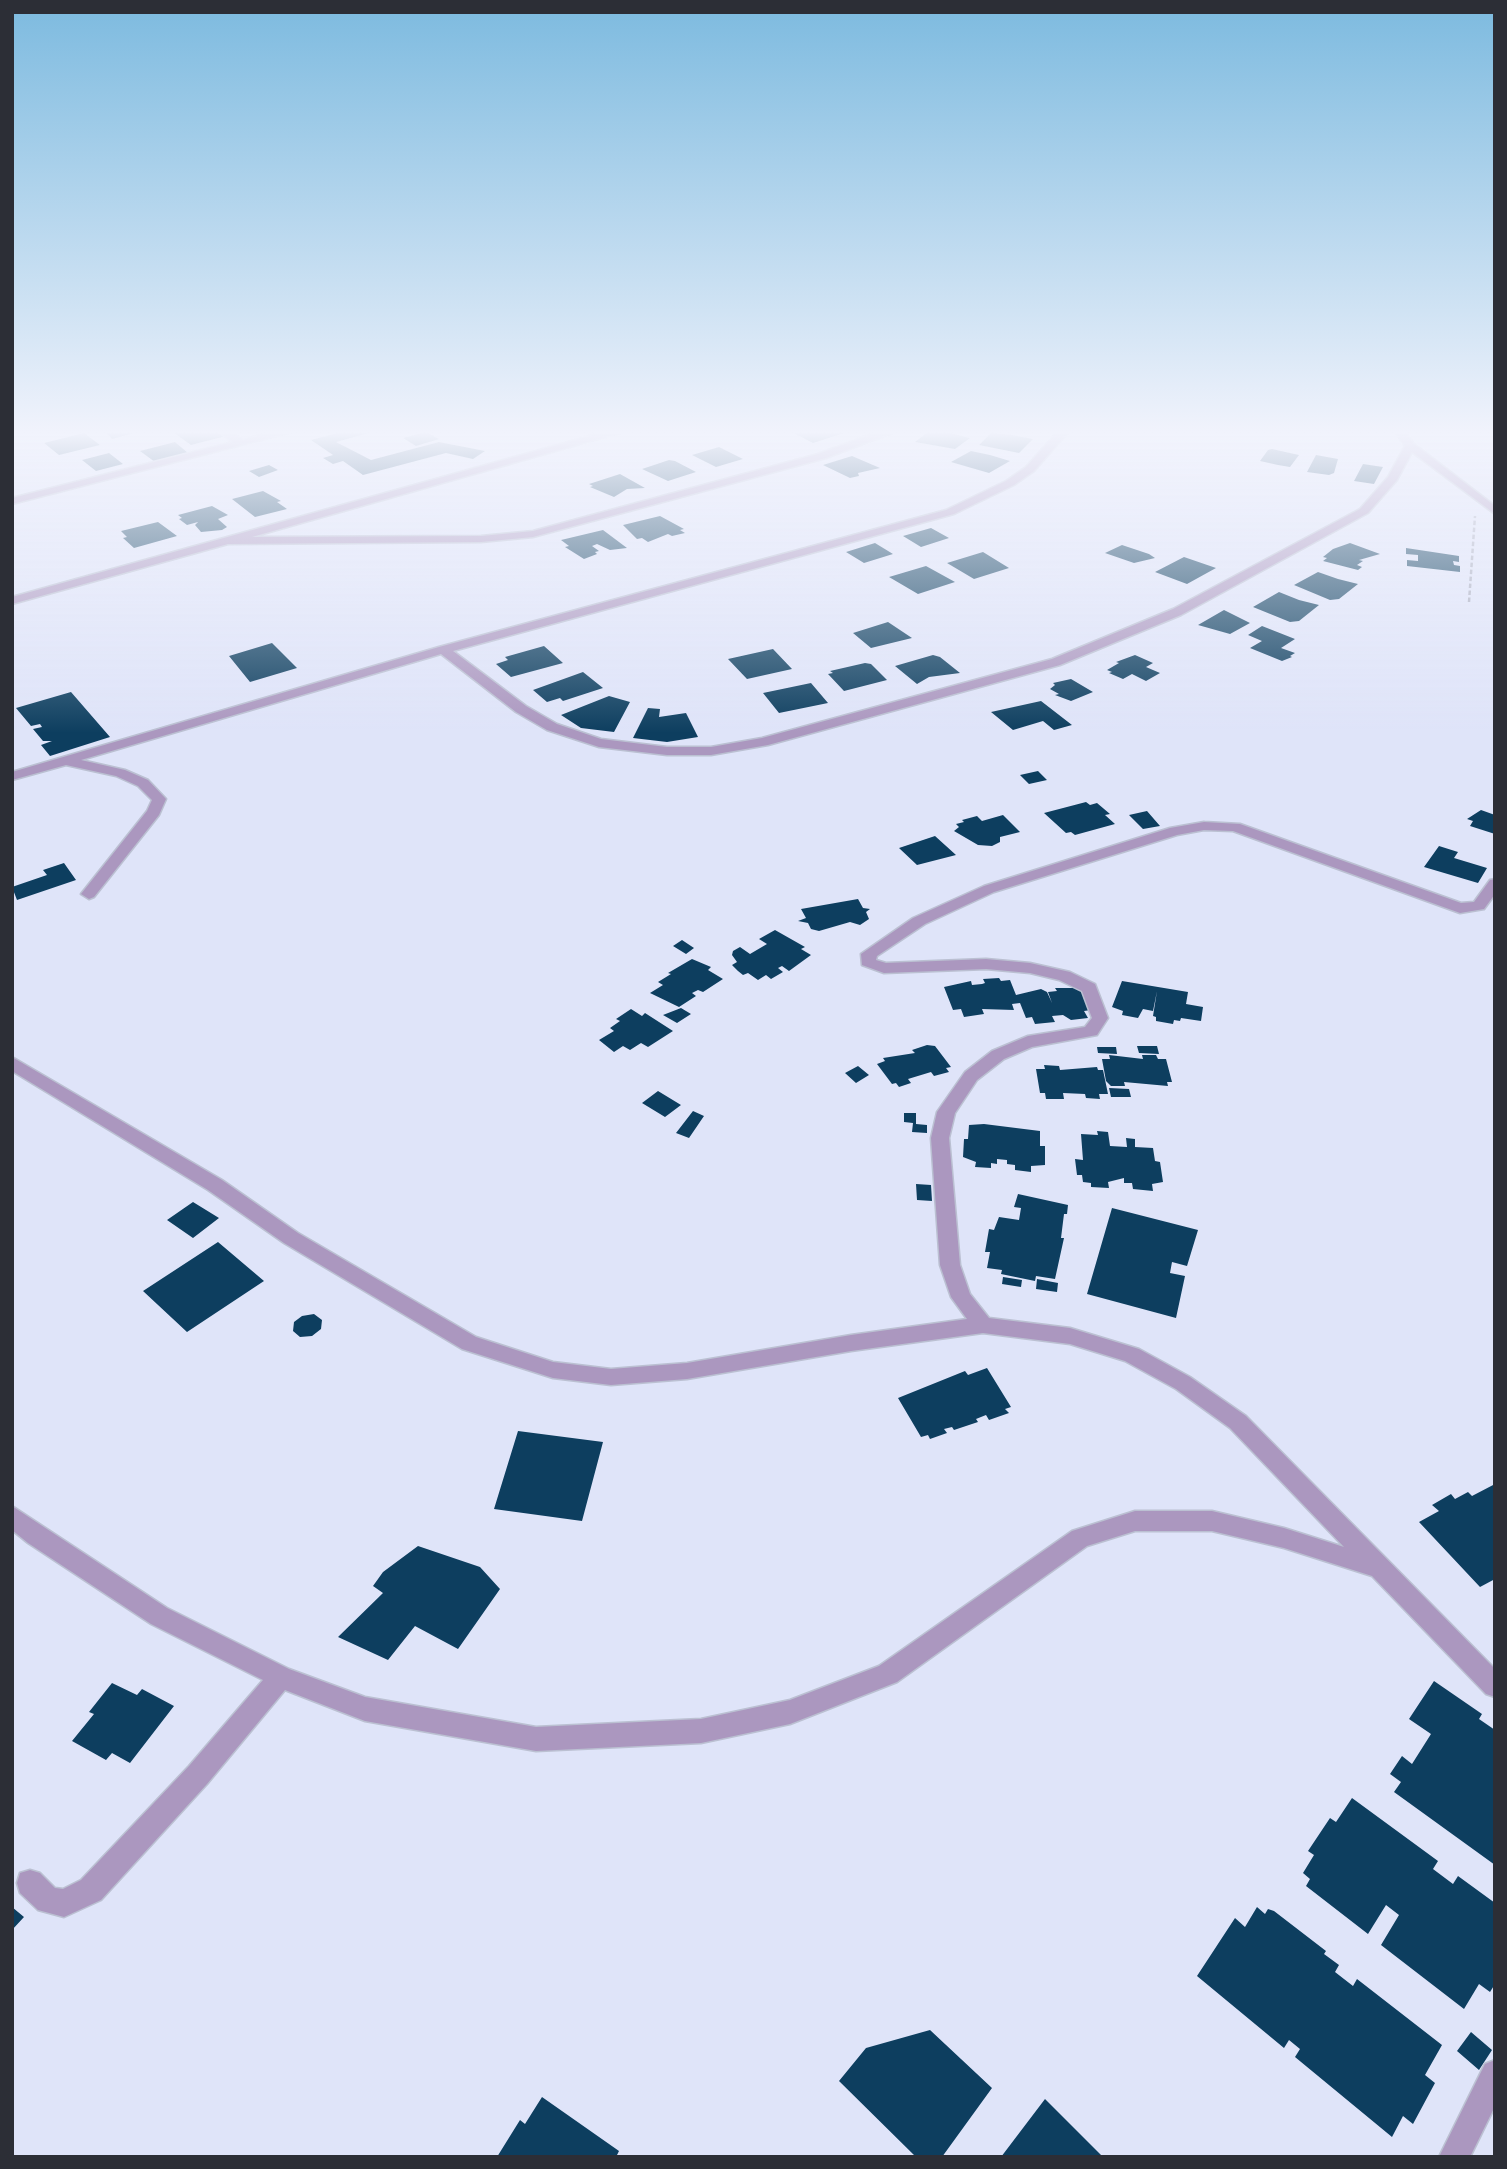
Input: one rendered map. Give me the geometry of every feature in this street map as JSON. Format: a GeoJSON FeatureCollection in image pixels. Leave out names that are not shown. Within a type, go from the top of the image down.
{"type":"FeatureCollection","features":[{"type":"Feature","properties":{"kind":"street"},"geometry":{"type":"LineString","coordinates":[[12,601],[267,530]]}},
{"type":"Feature","properties":{"kind":"street"},"geometry":{"type":"LineString","coordinates":[[229,541],[467,540],[547,530]]}},
{"type":"Feature","properties":{"kind":"street"},"geometry":{"type":"LineString","coordinates":[[12,776],[443,650],[883,530]]}},
{"type":"Feature","properties":{"kind":"street"},"geometry":{"type":"LineString","coordinates":[[443,650],[521,709],[552,727],[599,743],[667,751],[711,751],[763,743],[1056,662],[1177,612],[1328,530]]}},
{"type":"Feature","properties":{"kind":"street"},"geometry":{"type":"LineString","coordinates":[[64,761],[120,773],[143,783],[159,799],[155,812],[89,894]]}},
{"type":"Feature","properties":{"kind":"street"},"geometry":{"type":"LineString","coordinates":[[983,1325],[961,1297],[950,1265],[940,1138],[946,1112],[971,1076],[998,1055],[1028,1042],[1091,1031],[1101,1018],[1088,988],[1065,976],[1030,968],[986,964],[884,968],[868,962],[869,954],[928,916],[989,889],[1175,831],[1205,826],[1235,827],[1355,873],[1461,908],[1479,906],[1495,883]]}},
{"type":"Feature","properties":{"kind":"street"},"geometry":{"type":"LineString","coordinates":[[12,1063],[215,1185],[291,1238],[469,1343],[552,1370],[611,1377],[687,1371],[851,1343],[983,1325],[1070,1336],[1132,1355],[1183,1383],[1238,1422],[1495,1686]]}},
{"type":"Feature","properties":{"kind":"street"},"geometry":{"type":"LineString","coordinates":[[12,1516],[36,1536],[159,1616],[281,1677],[365,1709],[536,1739],[701,1731],[790,1712],[888,1674],[1080,1538],[1135,1521],[1212,1521],[1284,1538],[1377,1567]]}},
{"type":"Feature","properties":{"kind":"street"},"geometry":{"type":"LineString","coordinates":[[30,1883],[48,1900],[64,1903],[91,1890],[198,1775],[281,1677]]}},
{"type":"Feature","properties":{"kind":"street"},"geometry":{"type":"LineString","coordinates":[[1454,2157],[1495,2074]]}},
{"type":"Feature","properties":{"kind":"path"},"geometry":{"type":"LineString","coordinates":[[1469,602],[1474,530]]}},
{"type":"Feature","properties":{"kind":"building"},"geometry":{"type":"Polygon","coordinates":[[[169,530],[177,536],[134,548],[123,538],[127,537],[121,531],[169,530]]]}},
{"type":"Feature","properties":{"kind":"building"},"geometry":{"type":"Polygon","coordinates":[[[603,530],[627,548],[610,550],[597,544],[592,546],[599,551],[595,552],[597,554],[584,559],[565,547],[569,546],[561,540],[603,530]]]}},
{"type":"Feature","properties":{"kind":"building"},"geometry":{"type":"Polygon","coordinates":[[[628,530],[680,530],[685,533],[672,536],[668,534],[648,542],[642,538],[637,539],[628,530]]]}},
{"type":"Feature","properties":{"kind":"building"},"geometry":{"type":"Polygon","coordinates":[[[935,530],[949,538],[921,547],[903,536],[935,530]]]}},
{"type":"Feature","properties":{"kind":"building"},"geometry":{"type":"Polygon","coordinates":[[[875,543],[893,554],[864,563],[846,552],[875,543]]]}},
{"type":"Feature","properties":{"kind":"building"},"geometry":{"type":"Polygon","coordinates":[[[1350,543],[1380,554],[1359,560],[1363,561],[1357,565],[1362,567],[1358,570],[1323,561],[1327,558],[1323,557],[1333,549],[1350,543]]]}},
{"type":"Feature","properties":{"kind":"building"},"geometry":{"type":"Polygon","coordinates":[[[1122,545],[1155,558],[1134,563],[1105,553],[1122,545]]]}},
{"type":"Feature","properties":{"kind":"building"},"geometry":{"type":"Polygon","coordinates":[[[1406,548],[1459,556],[1459,562],[1453,561],[1454,565],[1460,566],[1460,572],[1407,566],[1407,560],[1418,561],[1418,555],[1406,554],[1406,548]]]}},
{"type":"Feature","properties":{"kind":"building"},"geometry":{"type":"Polygon","coordinates":[[[983,552],[1009,568],[974,579],[947,563],[983,552]]]}},
{"type":"Feature","properties":{"kind":"building"},"geometry":{"type":"Polygon","coordinates":[[[1184,557],[1216,568],[1187,584],[1155,572],[1184,557]]]}},
{"type":"Feature","properties":{"kind":"building"},"geometry":{"type":"Polygon","coordinates":[[[926,566],[955,582],[918,594],[889,577],[926,566]]]}},
{"type":"Feature","properties":{"kind":"building"},"geometry":{"type":"Polygon","coordinates":[[[1318,572],[1358,584],[1339,599],[1330,600],[1294,585],[1318,572]]]}},
{"type":"Feature","properties":{"kind":"building"},"geometry":{"type":"Polygon","coordinates":[[[1279,592],[1319,605],[1299,621],[1290,622],[1253,607],[1279,592]]]}},
{"type":"Feature","properties":{"kind":"building"},"geometry":{"type":"Polygon","coordinates":[[[1224,610],[1250,623],[1230,634],[1198,625],[1224,610]]]}},
{"type":"Feature","properties":{"kind":"building"},"geometry":{"type":"Polygon","coordinates":[[[888,622],[912,638],[871,648],[853,633],[888,622]]]}},
{"type":"Feature","properties":{"kind":"building"},"geometry":{"type":"Polygon","coordinates":[[[1262,626],[1295,639],[1281,648],[1295,653],[1290,656],[1292,657],[1282,661],[1250,648],[1262,641],[1248,635],[1262,626]]]}},
{"type":"Feature","properties":{"kind":"building"},"geometry":{"type":"Polygon","coordinates":[[[272,643],[297,668],[250,682],[229,656],[272,643]]]}},
{"type":"Feature","properties":{"kind":"building"},"geometry":{"type":"Polygon","coordinates":[[[544,646],[563,663],[511,677],[496,664],[508,660],[505,657],[544,646]]]}},
{"type":"Feature","properties":{"kind":"building"},"geometry":{"type":"Polygon","coordinates":[[[773,649],[792,669],[747,679],[728,659],[773,649]]]}},
{"type":"Feature","properties":{"kind":"building"},"geometry":{"type":"Polygon","coordinates":[[[933,655],[940,657],[960,673],[929,677],[917,684],[895,666],[933,655]]]}},
{"type":"Feature","properties":{"kind":"building"},"geometry":{"type":"Polygon","coordinates":[[[1135,655],[1153,663],[1146,667],[1160,673],[1146,681],[1132,674],[1123,679],[1107,670],[1119,663],[1116,662],[1135,655]]]}},
{"type":"Feature","properties":{"kind":"building"},"geometry":{"type":"Polygon","coordinates":[[[871,664],[887,680],[844,691],[828,674],[833,673],[830,671],[871,664]]]}},
{"type":"Feature","properties":{"kind":"building"},"geometry":{"type":"Polygon","coordinates":[[[583,672],[603,688],[563,701],[560,698],[547,702],[533,690],[583,672]]]}},
{"type":"Feature","properties":{"kind":"building"},"geometry":{"type":"Polygon","coordinates":[[[1071,679],[1093,692],[1071,701],[1055,695],[1059,694],[1050,689],[1055,685],[1053,683],[1071,679]]]}},
{"type":"Feature","properties":{"kind":"building"},"geometry":{"type":"Polygon","coordinates":[[[811,683],[828,703],[779,713],[763,693],[811,683]]]}},
{"type":"Feature","properties":{"kind":"building"},"geometry":{"type":"Polygon","coordinates":[[[71,692],[110,737],[50,756],[41,745],[52,741],[43,741],[33,729],[42,727],[40,724],[31,726],[16,708],[71,692]]]}},
{"type":"Feature","properties":{"kind":"building"},"geometry":{"type":"Polygon","coordinates":[[[609,696],[630,702],[614,732],[581,728],[561,715],[609,696]]]}},
{"type":"Feature","properties":{"kind":"building"},"geometry":{"type":"Polygon","coordinates":[[[1041,701],[1072,725],[1054,730],[1043,721],[1013,730],[991,712],[1041,701]]]}},
{"type":"Feature","properties":{"kind":"building"},"geometry":{"type":"Polygon","coordinates":[[[648,708],[660,709],[659,717],[686,713],[698,737],[667,742],[633,738],[648,708]]]}},
{"type":"Feature","properties":{"kind":"building"},"geometry":{"type":"Polygon","coordinates":[[[1038,771],[1047,780],[1029,784],[1020,775],[1038,771]]]}},
{"type":"Feature","properties":{"kind":"building"},"geometry":{"type":"Polygon","coordinates":[[[1086,802],[1090,805],[1097,803],[1110,814],[1105,815],[1115,824],[1075,835],[1066,833],[1044,813],[1086,802]]]}},
{"type":"Feature","properties":{"kind":"building"},"geometry":{"type":"Polygon","coordinates":[[[1481,810],[1495,815],[1495,834],[1470,826],[1473,821],[1467,819],[1481,810]]]}},
{"type":"Feature","properties":{"kind":"building"},"geometry":{"type":"Polygon","coordinates":[[[1147,811],[1160,826],[1143,829],[1129,815],[1147,811]]]}},
{"type":"Feature","properties":{"kind":"building"},"geometry":{"type":"Polygon","coordinates":[[[1003,815],[1020,832],[1000,837],[1000,842],[992,846],[978,845],[954,831],[959,827],[956,824],[964,822],[962,820],[977,816],[982,821],[1003,815]]]}},
{"type":"Feature","properties":{"kind":"building"},"geometry":{"type":"Polygon","coordinates":[[[935,836],[956,855],[917,865],[899,848],[935,836]]]}},
{"type":"Feature","properties":{"kind":"building"},"geometry":{"type":"Polygon","coordinates":[[[1439,846],[1458,852],[1454,858],[1487,868],[1478,883],[1424,867],[1439,846]]]}},
{"type":"Feature","properties":{"kind":"building"},"geometry":{"type":"Polygon","coordinates":[[[64,863],[76,880],[17,900],[12,887],[47,875],[43,870],[64,863]]]}},
{"type":"Feature","properties":{"kind":"building"},"geometry":{"type":"Polygon","coordinates":[[[858,899],[863,908],[870,909],[866,912],[869,919],[860,925],[850,922],[819,931],[811,929],[808,923],[798,921],[806,918],[801,909],[858,899]]]}},
{"type":"Feature","properties":{"kind":"building"},"geometry":{"type":"Polygon","coordinates":[[[775,930],[805,947],[801,949],[811,955],[789,971],[782,966],[778,968],[783,972],[771,979],[766,975],[758,980],[748,973],[743,975],[732,965],[737,962],[732,955],[733,951],[740,947],[750,954],[767,944],[759,939],[775,930]]]}},
{"type":"Feature","properties":{"kind":"building"},"geometry":{"type":"Polygon","coordinates":[[[682,940],[694,948],[686,954],[673,946],[682,940]]]}},
{"type":"Feature","properties":{"kind":"building"},"geometry":{"type":"Polygon","coordinates":[[[692,959],[711,967],[708,970],[723,979],[703,992],[698,990],[692,993],[696,996],[679,1007],[650,993],[663,985],[658,982],[671,974],[668,973],[692,959]]]}},
{"type":"Feature","properties":{"kind":"building"},"geometry":{"type":"Polygon","coordinates":[[[999,978],[1001,981],[1010,980],[1016,995],[1041,989],[1047,992],[1052,1003],[1048,992],[1057,991],[1055,988],[1080,988],[1091,1010],[1084,1011],[1088,1018],[1071,1020],[1063,1015],[1052,1016],[1055,1022],[1035,1024],[1032,1017],[1026,1018],[1020,1003],[1012,1004],[1014,1010],[982,1009],[984,1014],[964,1017],[961,1009],[953,1010],[944,987],[971,981],[972,985],[982,984],[985,983],[983,979],[999,978]]]}},
{"type":"Feature","properties":{"kind":"building"},"geometry":{"type":"Polygon","coordinates":[[[1122,981],[1188,992],[1186,1004],[1203,1007],[1201,1021],[1181,1018],[1180,1021],[1174,1020],[1173,1024],[1156,1021],[1153,1016],[1157,991],[1153,1011],[1143,1009],[1138,1018],[1122,1015],[1123,1011],[1112,1007],[1122,981]]]}},
{"type":"Feature","properties":{"kind":"building"},"geometry":{"type":"Polygon","coordinates":[[[681,1008],[691,1014],[677,1023],[663,1015],[681,1008]]]}},
{"type":"Feature","properties":{"kind":"building"},"geometry":{"type":"Polygon","coordinates":[[[631,1009],[642,1016],[645,1013],[673,1031],[648,1047],[641,1043],[630,1050],[623,1046],[614,1052],[599,1040],[614,1031],[610,1028],[620,1021],[616,1019],[631,1009]]]}},
{"type":"Feature","properties":{"kind":"building"},"geometry":{"type":"Polygon","coordinates":[[[927,1045],[935,1046],[951,1067],[946,1068],[949,1072],[934,1076],[931,1072],[908,1079],[911,1083],[899,1087],[896,1083],[892,1084],[877,1064],[885,1061],[883,1058],[915,1053],[912,1050],[927,1045]]]}},
{"type":"Feature","properties":{"kind":"building"},"geometry":{"type":"Polygon","coordinates":[[[1137,1046],[1157,1046],[1159,1054],[1139,1053],[1137,1046]]]}},
{"type":"Feature","properties":{"kind":"building"},"geometry":{"type":"Polygon","coordinates":[[[1097,1047],[1116,1047],[1117,1054],[1098,1053],[1097,1047]]]}},
{"type":"Feature","properties":{"kind":"building"},"geometry":{"type":"Polygon","coordinates":[[[1109,1055],[1143,1059],[1142,1055],[1156,1055],[1158,1059],[1166,1059],[1172,1082],[1167,1082],[1168,1086],[1124,1082],[1125,1086],[1111,1086],[1106,1081],[1102,1059],[1110,1059],[1109,1055]]]}},
{"type":"Feature","properties":{"kind":"building"},"geometry":{"type":"Polygon","coordinates":[[[1044,1065],[1059,1066],[1060,1070],[1097,1067],[1098,1070],[1103,1070],[1108,1094],[1099,1094],[1100,1099],[1086,1098],[1085,1094],[1063,1093],[1064,1099],[1046,1099],[1045,1093],[1040,1093],[1036,1069],[1045,1069],[1044,1065]]]}},
{"type":"Feature","properties":{"kind":"building"},"geometry":{"type":"Polygon","coordinates":[[[858,1066],[869,1075],[856,1083],[845,1073],[858,1066]]]}},
{"type":"Feature","properties":{"kind":"building"},"geometry":{"type":"Polygon","coordinates":[[[1109,1088],[1129,1089],[1131,1097],[1111,1097],[1109,1088]]]}},
{"type":"Feature","properties":{"kind":"building"},"geometry":{"type":"Polygon","coordinates":[[[658,1091],[681,1105],[665,1117],[642,1103],[658,1091]]]}},
{"type":"Feature","properties":{"kind":"building"},"geometry":{"type":"Polygon","coordinates":[[[693,1111],[704,1116],[689,1138],[676,1133],[693,1111]]]}},
{"type":"Feature","properties":{"kind":"building"},"geometry":{"type":"Polygon","coordinates":[[[904,1113],[916,1113],[916,1124],[927,1125],[927,1133],[912,1132],[913,1123],[904,1122],[904,1113]]]}},
{"type":"Feature","properties":{"kind":"building"},"geometry":{"type":"Polygon","coordinates":[[[984,1124],[1040,1131],[1040,1146],[1045,1146],[1045,1165],[1031,1166],[1031,1172],[1015,1170],[1015,1165],[1007,1164],[1007,1160],[997,1159],[997,1164],[991,1163],[991,1168],[975,1167],[976,1162],[963,1157],[964,1139],[968,1139],[969,1125],[984,1124]]]}},
{"type":"Feature","properties":{"kind":"building"},"geometry":{"type":"Polygon","coordinates":[[[1097,1131],[1108,1132],[1110,1146],[1127,1147],[1126,1138],[1135,1139],[1135,1147],[1153,1148],[1155,1161],[1160,1162],[1163,1182],[1152,1184],[1153,1191],[1133,1189],[1132,1183],[1124,1183],[1124,1178],[1108,1182],[1109,1188],[1091,1187],[1091,1183],[1083,1182],[1082,1175],[1077,1175],[1075,1159],[1083,1160],[1081,1134],[1098,1135],[1097,1131]]]}},
{"type":"Feature","properties":{"kind":"building"},"geometry":{"type":"Polygon","coordinates":[[[916,1184],[931,1185],[932,1201],[917,1200],[916,1184]]]}},
{"type":"Feature","properties":{"kind":"building"},"geometry":{"type":"Polygon","coordinates":[[[1018,1194],[1068,1205],[1067,1214],[1064,1214],[1061,1238],[1064,1238],[1055,1279],[1036,1276],[1035,1281],[1001,1274],[1002,1270],[987,1268],[990,1252],[985,1252],[989,1229],[994,1230],[999,1217],[1019,1220],[1021,1208],[1014,1207],[1018,1194]]]}},
{"type":"Feature","properties":{"kind":"building"},"geometry":{"type":"Polygon","coordinates":[[[193,1202],[219,1218],[193,1238],[167,1220],[193,1202]]]}},
{"type":"Feature","properties":{"kind":"building"},"geometry":{"type":"Polygon","coordinates":[[[1112,1208],[1198,1230],[1187,1266],[1172,1262],[1170,1273],[1185,1276],[1176,1318],[1087,1294],[1112,1208]]]}},
{"type":"Feature","properties":{"kind":"building"},"geometry":{"type":"Polygon","coordinates":[[[218,1242],[264,1281],[187,1332],[143,1291],[218,1242]]]}},
{"type":"Feature","properties":{"kind":"building"},"geometry":{"type":"Polygon","coordinates":[[[1003,1277],[1022,1280],[1021,1287],[1002,1284],[1003,1277]]]}},
{"type":"Feature","properties":{"kind":"building"},"geometry":{"type":"Polygon","coordinates":[[[1037,1279],[1058,1283],[1057,1292],[1036,1289],[1037,1279]]]}},
{"type":"Feature","properties":{"kind":"building"},"geometry":{"type":"Polygon","coordinates":[[[314,1314],[322,1320],[321,1329],[312,1336],[300,1337],[293,1331],[294,1322],[302,1316],[314,1314]]]}},
{"type":"Feature","properties":{"kind":"building"},"geometry":{"type":"Polygon","coordinates":[[[987,1368],[1011,1407],[1005,1409],[1009,1413],[989,1420],[986,1415],[976,1419],[978,1422],[954,1430],[952,1427],[944,1429],[947,1433],[930,1439],[928,1435],[921,1437],[898,1398],[965,1371],[968,1375],[987,1368]]]}},
{"type":"Feature","properties":{"kind":"building"},"geometry":{"type":"Polygon","coordinates":[[[518,1431],[603,1442],[582,1521],[494,1509],[518,1431]]]}},
{"type":"Feature","properties":{"kind":"building"},"geometry":{"type":"Polygon","coordinates":[[[1495,1484],[1495,1579],[1480,1587],[1419,1522],[1439,1511],[1432,1505],[1451,1494],[1455,1499],[1468,1492],[1472,1496],[1495,1484]]]}},
{"type":"Feature","properties":{"kind":"building"},"geometry":{"type":"Polygon","coordinates":[[[418,1546],[480,1567],[500,1589],[458,1649],[415,1626],[388,1660],[338,1637],[383,1593],[373,1586],[383,1572],[418,1546]]]}},
{"type":"Feature","properties":{"kind":"building"},"geometry":{"type":"Polygon","coordinates":[[[1434,1681],[1482,1714],[1479,1719],[1495,1730],[1495,1865],[1394,1792],[1401,1782],[1390,1774],[1402,1756],[1412,1764],[1431,1734],[1409,1719],[1434,1681]]]}},
{"type":"Feature","properties":{"kind":"building"},"geometry":{"type":"Polygon","coordinates":[[[112,1683],[137,1695],[142,1689],[174,1706],[130,1763],[112,1753],[106,1760],[72,1741],[94,1714],[89,1712],[112,1683]]]}},
{"type":"Feature","properties":{"kind":"building"},"geometry":{"type":"Polygon","coordinates":[[[1352,1798],[1438,1861],[1433,1869],[1453,1884],[1458,1876],[1495,1903],[1495,1984],[1490,1992],[1479,1984],[1464,2009],[1381,1945],[1399,1915],[1386,1905],[1368,1934],[1306,1886],[1310,1879],[1303,1873],[1314,1855],[1308,1851],[1330,1818],[1336,1822],[1352,1798]]]}},
{"type":"Feature","properties":{"kind":"building"},"geometry":{"type":"Polygon","coordinates":[[[12,1907],[24,1917],[12,1930],[12,1907]]]}},
{"type":"Feature","properties":{"kind":"building"},"geometry":{"type":"Polygon","coordinates":[[[1257,1907],[1265,1914],[1268,1909],[1274,1911],[1326,1951],[1324,1954],[1339,1965],[1335,1972],[1353,1986],[1357,1979],[1442,2045],[1425,2075],[1435,2083],[1413,2124],[1403,2116],[1392,2137],[1295,2057],[1300,2049],[1289,2040],[1284,2048],[1197,1976],[1235,1918],[1245,1927],[1257,1907]]]}},
{"type":"Feature","properties":{"kind":"building"},"geometry":{"type":"Polygon","coordinates":[[[930,2030],[992,2088],[942,2157],[916,2157],[839,2081],[866,2048],[930,2030]]]}},
{"type":"Feature","properties":{"kind":"building"},"geometry":{"type":"Polygon","coordinates":[[[1471,2032],[1492,2050],[1479,2070],[1457,2051],[1471,2032]]]}},
{"type":"Feature","properties":{"kind":"building"},"geometry":{"type":"Polygon","coordinates":[[[542,2097],[619,2151],[616,2157],[497,2157],[520,2120],[525,2124],[542,2097]]]}},
{"type":"Feature","properties":{"kind":"building"},"geometry":{"type":"Polygon","coordinates":[[[1045,2099],[1103,2157],[1001,2157],[1045,2099]]]}}]}
